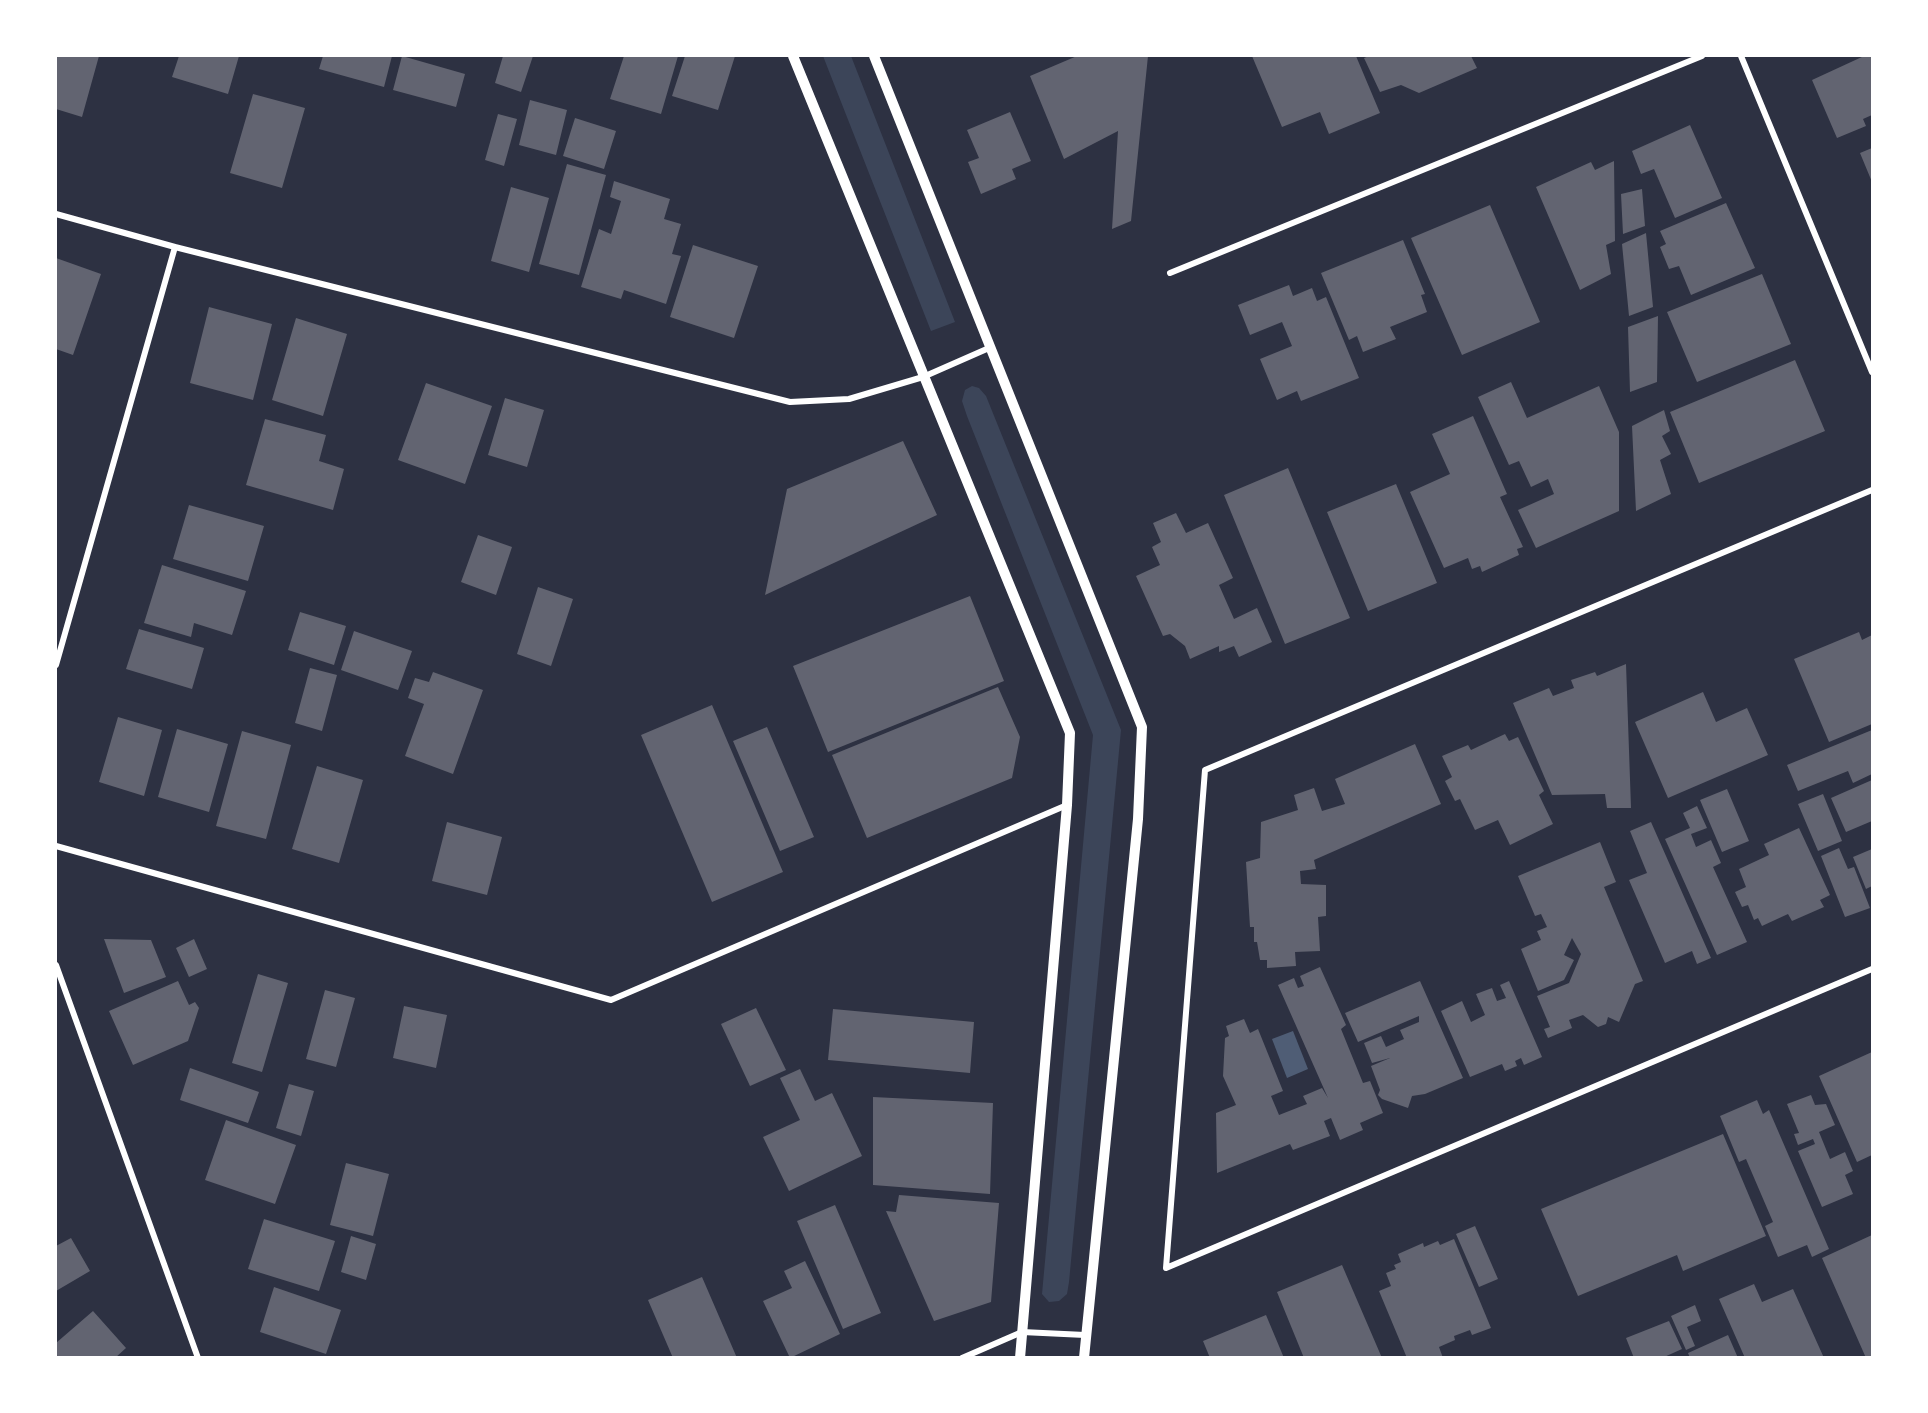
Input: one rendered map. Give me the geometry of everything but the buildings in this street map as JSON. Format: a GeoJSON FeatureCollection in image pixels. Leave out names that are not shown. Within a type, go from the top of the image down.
{"type":"FeatureCollection","features":[{"type":"Feature","properties":{"kind":"street"},"geometry":{"type":"LineString","coordinates":[[793,56],[1070,733],[1067,805],[1020,1358]]}},
{"type":"Feature","properties":{"kind":"street"},"geometry":{"type":"LineString","coordinates":[[874,56],[1142,727],[1138,819],[1084,1358]]}},
{"type":"Feature","properties":{"kind":"street"},"geometry":{"type":"LineString","coordinates":[[1170,273],[1702,56]]}},
{"type":"Feature","properties":{"kind":"street"},"geometry":{"type":"LineString","coordinates":[[1741,56],[1872,372]]}},
{"type":"Feature","properties":{"kind":"street"},"geometry":{"type":"LineString","coordinates":[[56,214],[175,248],[789,402],[849,399],[923,377],[989,348]]}},
{"type":"Feature","properties":{"kind":"street"},"geometry":{"type":"LineString","coordinates":[[56,665],[175,248]]}},
{"type":"Feature","properties":{"kind":"street"},"geometry":{"type":"LineString","coordinates":[[1872,490],[1205,770],[1167,1268],[1872,969]]}},
{"type":"Feature","properties":{"kind":"street"},"geometry":{"type":"LineString","coordinates":[[56,846],[611,1000],[1067,805]]}},
{"type":"Feature","properties":{"kind":"street"},"geometry":{"type":"LineString","coordinates":[[56,965],[198,1358]]}},
{"type":"Feature","properties":{"kind":"street"},"geometry":{"type":"LineString","coordinates":[[962,1358],[1022,1332],[1085,1335]]}},
{"type":"Feature","properties":{"kind":"shaded area"},"geometry":{"type":"Polygon","coordinates":[[[823,56],[851,56],[955,322],[931,331],[823,56]]]}},
{"type":"Feature","properties":{"kind":"shaded area"},"geometry":{"type":"Polygon","coordinates":[[[972,386],[979,388],[986,396],[1121,730],[1069,1282],[1067,1294],[1059,1301],[1049,1302],[1042,1294],[1093,735],[967,416],[962,401],[965,390],[972,386]]]}},
{"type":"Feature","properties":{"kind":"shaded area"},"geometry":{"type":"Polygon","coordinates":[[[1293,1031],[1308,1069],[1287,1078],[1272,1039],[1293,1031]]]}}]}
